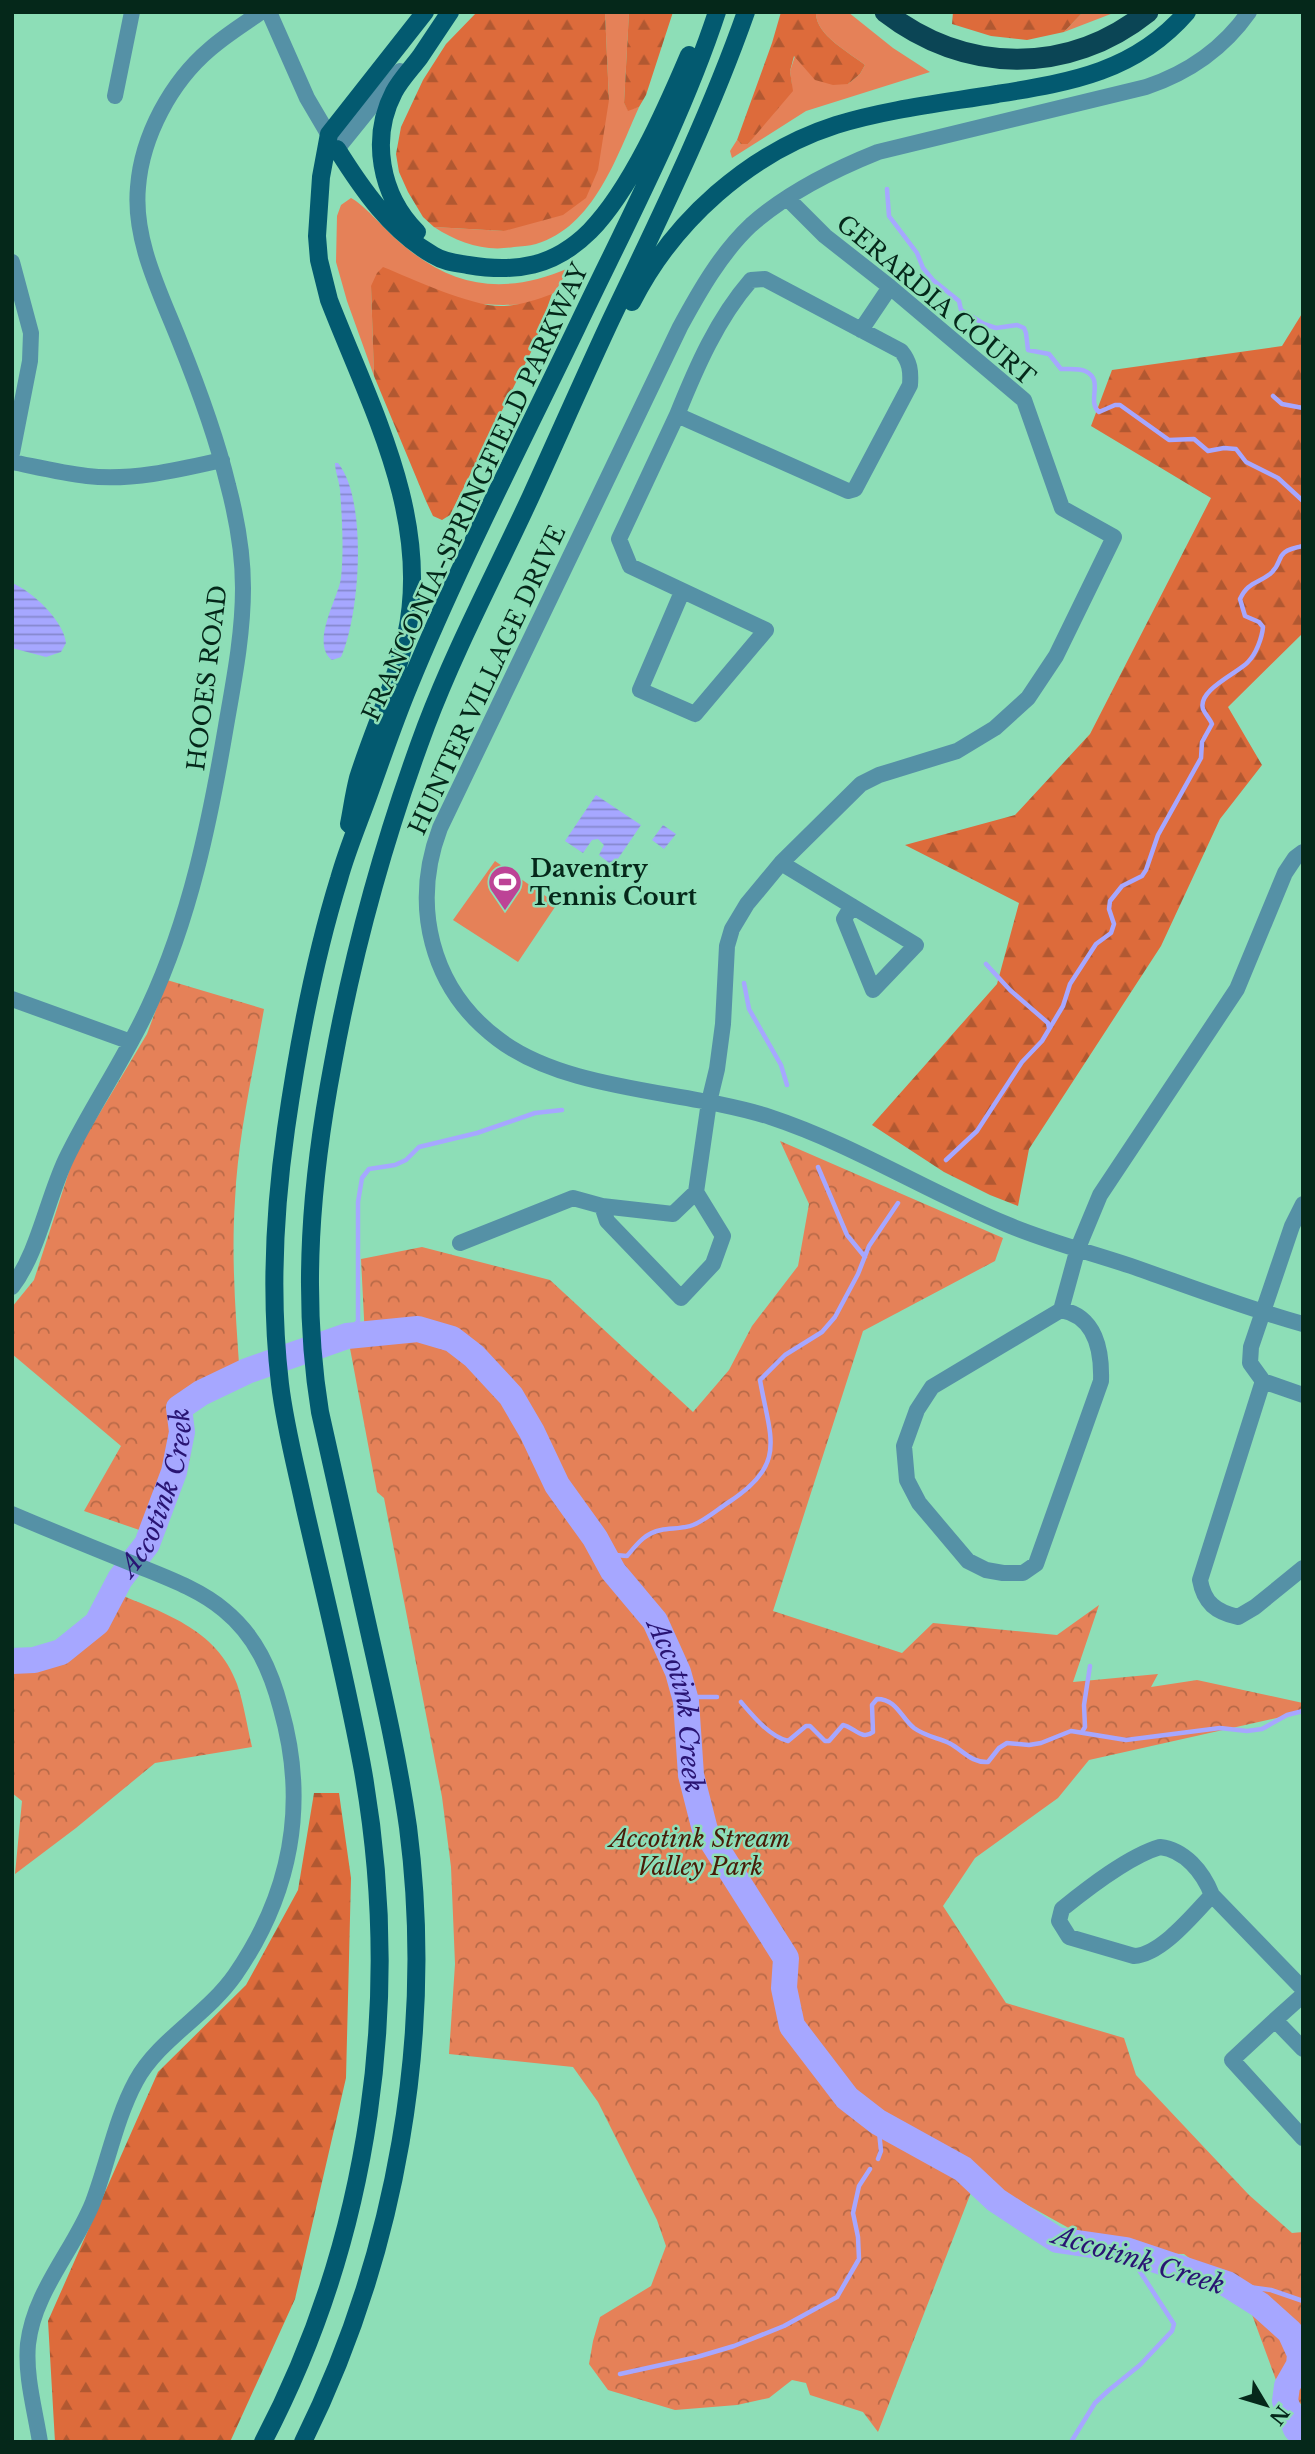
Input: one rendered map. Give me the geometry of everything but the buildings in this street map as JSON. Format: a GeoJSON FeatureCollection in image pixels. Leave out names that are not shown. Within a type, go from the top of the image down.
{"type":"FeatureCollection","features":[{"type":"Feature","properties":{"kind":"highway"},"geometry":{"type":"LineString","coordinates":[[885,12],[918,34],[952,50],[1008,60],[1046,57],[1086,48],[1119,32],[1147,12]]}},
{"type":"Feature","properties":{"kind":"main road"},"geometry":{"type":"LineString","coordinates":[[339,876],[358,780],[406,635],[411,585],[407,512],[385,440],[329,300],[319,260],[317,216],[333,142],[425,12]]}},
{"type":"Feature","properties":{"kind":"main road"},"geometry":{"type":"LineString","coordinates":[[333,142],[360,186],[407,237],[445,261],[496,269],[533,266],[570,248],[591,230],[615,199],[681,75],[705,12]]}},
{"type":"Feature","properties":{"kind":"main road","name":"FRANCONIA-SPRINGFIELD PARKWAY"},"geometry":{"type":"LineString","coordinates":[[263,2442],[305,2354],[349,2217],[368,2127],[380,2000],[380,1921],[370,1817],[359,1754],[291,1444],[278,1366],[274,1277],[279,1185],[293,1081],[312,982],[339,876],[388,741],[426,646],[653,168],[717,12]]}},
{"type":"Feature","properties":{"kind":"main road","name":"FRANCONIA-SPRINGFIELD PARKWAY"},"geometry":{"type":"LineString","coordinates":[[303,2442],[334,2375],[353,2324],[383,2225],[404,2120],[413,2041],[415,1988],[413,1883],[404,1805],[390,1726],[326,1437],[313,1363],[309,1277],[315,1176],[327,1098],[351,972],[377,873],[427,725],[467,631],[699,134],[746,12]]}},
{"type":"Feature","properties":{"kind":"main road"},"geometry":{"type":"LineString","coordinates":[[532,494],[585,401],[640,287],[655,262],[699,211],[739,177],[796,141],[852,120],[1061,83],[1096,74],[1144,50],[1170,30],[1187,12]]}},
{"type":"Feature","properties":{"kind":"main road"},"geometry":{"type":"LineString","coordinates":[[450,13],[401,80],[390,100],[383,124],[381,154],[387,183],[406,221],[435,246],[470,265]]}},
{"type":"Feature","properties":{"kind":"street"},"geometry":{"type":"LineString","coordinates":[[115,96],[132,12]]}},
{"type":"Feature","properties":{"kind":"street","name":"HOOES ROAD"},"geometry":{"type":"LineString","coordinates":[[12,1287],[26,1264],[66,1159],[149,1006],[186,909],[202,853],[231,701],[240,636],[243,565],[222,460],[201,396],[146,253],[138,217],[137,190],[150,137],[178,83],[210,49],[261,12]]}},
{"type":"Feature","properties":{"kind":"street"},"geometry":{"type":"LineString","coordinates":[[269,12],[300,83],[333,142],[450,13]]}},
{"type":"Feature","properties":{"kind":"street","name":"HUNTER VILLAGE DRIVE"},"geometry":{"type":"LineString","coordinates":[[1249,12],[1231,35],[1206,57],[1165,81],[1146,88],[910,142],[878,152],[844,166],[787,198],[751,226],[701,289],[680,327],[440,828],[433,846],[426,883],[429,928],[440,965],[464,1005],[496,1038],[528,1058],[551,1068],[603,1081],[709,1102],[771,1118],[816,1135],[1008,1225],[1303,1324]]}},
{"type":"Feature","properties":{"kind":"street","name":"GERARDIA COURT"},"geometry":{"type":"LineString","coordinates":[[781,863],[861,784],[878,775],[957,751],[995,728],[1012,714],[1037,686],[1056,656],[1114,537],[1062,508],[1024,401],[890,287],[825,236],[787,198]]}},
{"type":"Feature","properties":{"kind":"street"},"geometry":{"type":"LineString","coordinates":[[12,262],[31,333],[30,361],[12,453]]}},
{"type":"Feature","properties":{"kind":"street"},"geometry":{"type":"LineString","coordinates":[[677,415],[848,491],[855,489],[895,416],[910,385],[911,373],[908,360],[901,351],[765,279],[751,280],[732,302],[692,379],[619,539],[629,566],[766,630],[695,714],[640,690],[682,592]]}},
{"type":"Feature","properties":{"kind":"street"},"geometry":{"type":"LineString","coordinates":[[861,330],[890,287]]}},
{"type":"Feature","properties":{"kind":"street"},"geometry":{"type":"LineString","coordinates":[[12,463],[89,476],[124,477],[164,473],[222,460]]}},
{"type":"Feature","properties":{"kind":"street"},"geometry":{"type":"LineString","coordinates":[[1061,1310],[1073,1312],[1082,1318],[1094,1335],[1102,1354],[1101,1381],[1036,1564],[1023,1573],[986,1570],[968,1561],[919,1503],[906,1480],[904,1446],[917,1410],[932,1387],[1061,1310],[1078,1248],[1100,1195],[1237,989],[1285,873],[1295,858],[1303,852]]}},
{"type":"Feature","properties":{"kind":"street"},"geometry":{"type":"LineString","coordinates":[[460,1243],[573,1198],[602,1206],[673,1214],[696,1192],[709,1102],[717,1069],[723,1024],[727,946],[732,929],[747,904],[781,863],[852,906],[916,945],[873,990],[844,919],[852,906]]}},
{"type":"Feature","properties":{"kind":"street"},"geometry":{"type":"LineString","coordinates":[[12,999],[131,1042]]}},
{"type":"Feature","properties":{"kind":"street"},"geometry":{"type":"LineString","coordinates":[[602,1206],[607,1221],[681,1298],[713,1264],[723,1236],[696,1192]]}},
{"type":"Feature","properties":{"kind":"street"},"geometry":{"type":"LineString","coordinates":[[1301,1213],[1292,1226],[1265,1312],[1251,1346],[1250,1363],[1263,1381],[1303,1395]]}},
{"type":"Feature","properties":{"kind":"street"},"geometry":{"type":"LineString","coordinates":[[1263,1381],[1200,1580],[1202,1590],[1213,1608],[1223,1614],[1238,1617],[1255,1607],[1303,1568]]}},
{"type":"Feature","properties":{"kind":"street"},"geometry":{"type":"LineString","coordinates":[[12,1514],[171,1580],[207,1598],[233,1618],[254,1643],[269,1671],[286,1725],[294,1774],[295,1813],[289,1855],[268,1917],[235,1974],[204,2011],[155,2055],[136,2081],[88,2214],[39,2302],[30,2329],[27,2360],[40,2442]]}},
{"type":"Feature","properties":{"kind":"street"},"geometry":{"type":"LineString","coordinates":[[1212,1895],[1156,1949],[1144,1956],[1135,1956],[1069,1937],[1059,1921],[1062,1909],[1070,1902],[1130,1861],[1146,1851],[1160,1847],[1172,1848],[1183,1856],[1207,1883],[1212,1895],[1303,1989]]}},
{"type":"Feature","properties":{"kind":"street"},"geometry":{"type":"LineString","coordinates":[[1303,1995],[1232,2060],[1303,2138]]}},
{"type":"Feature","properties":{"kind":"street"},"geometry":{"type":"LineString","coordinates":[[1275,2020],[1303,2049]]}},
{"type":"Feature","properties":{"kind":"green space"},"geometry":{"type":"Polygon","coordinates":[[[477,12],[605,12],[609,100],[598,170],[586,198],[563,215],[504,231],[434,227],[423,217],[408,192],[399,172],[396,154],[401,127],[423,80],[446,44],[477,12]]]}},
{"type":"Feature","properties":{"kind":"green space"},"geometry":{"type":"Polygon","coordinates":[[[605,12],[629,12],[624,103],[628,110],[639,107],[612,167],[588,206],[556,235],[528,246],[482,247],[462,242],[434,227],[504,231],[609,100],[605,12]]]}},
{"type":"Feature","properties":{"kind":"green space"},"geometry":{"type":"Polygon","coordinates":[[[629,12],[673,12],[646,95],[639,107],[628,111],[624,103],[629,12]]]}},
{"type":"Feature","properties":{"kind":"green space"},"geometry":{"type":"Polygon","coordinates":[[[781,12],[816,12],[817,20],[827,35],[865,65],[860,74],[848,84],[833,85],[815,80],[794,56],[790,71],[793,91],[748,144],[741,144],[737,140],[781,12]]]}},
{"type":"Feature","properties":{"kind":"green space"},"geometry":{"type":"Polygon","coordinates":[[[816,12],[848,12],[893,48],[930,72],[806,111],[732,158],[730,151],[737,140],[741,144],[748,144],[792,86],[790,71],[795,56],[848,84],[860,74],[865,65],[827,35],[817,20],[816,12]]]}},
{"type":"Feature","properties":{"kind":"green space"},"geometry":{"type":"Polygon","coordinates":[[[953,12],[1083,12],[1064,32],[1027,40],[991,36],[952,24],[953,12]]]}},
{"type":"Feature","properties":{"kind":"green space"},"geometry":{"type":"Polygon","coordinates":[[[1083,12],[1116,12],[1064,32],[1083,12]]]}},
{"type":"Feature","properties":{"kind":"green space"},"geometry":{"type":"Polygon","coordinates":[[[351,198],[415,255],[456,277],[498,284],[544,277],[569,268],[551,295],[535,302],[514,305],[464,302],[371,286],[374,376],[336,262],[337,216],[341,205],[351,198]]]}},
{"type":"Feature","properties":{"kind":"green space"},"geometry":{"type":"Polygon","coordinates":[[[383,267],[444,292],[491,305],[516,305],[552,294],[533,348],[450,515],[442,520],[433,516],[374,376],[371,286],[383,267]]]}},
{"type":"Feature","properties":{"kind":"green space"},"geometry":{"type":"Polygon","coordinates":[[[1303,312],[1303,633],[1228,707],[1262,765],[1220,819],[1161,946],[1029,1149],[1018,1206],[944,1172],[872,1125],[997,984],[1019,903],[905,845],[1015,815],[1090,734],[1211,498],[1091,426],[1112,370],[1282,346],[1303,312]]]}},
{"type":"Feature","properties":{"kind":"green space","name":"Daventry Tennis Court"},"geometry":{"type":"Polygon","coordinates":[[[495,861],[557,904],[518,962],[453,920],[495,861]]]}},
{"type":"Feature","properties":{"kind":"green space"},"geometry":{"type":"Polygon","coordinates":[[[167,980],[264,1009],[243,1128],[235,1200],[234,1267],[240,1378],[193,1389],[190,1459],[173,1501],[151,1534],[84,1511],[121,1446],[12,1354],[12,1307],[34,1280],[74,1156],[147,1034],[167,980]]]}},
{"type":"Feature","properties":{"kind":"green space","name":"Accotink Stream Valley Park"},"geometry":{"type":"Polygon","coordinates":[[[780,1141],[1003,1238],[995,1261],[863,1331],[773,1611],[902,1653],[933,1623],[1057,1635],[1099,1605],[1073,1682],[1158,1674],[1151,1687],[1197,1680],[1303,1703],[1303,1712],[1089,1760],[1058,1798],[975,1858],[943,1906],[1006,2003],[1124,2038],[1136,2075],[1249,2195],[1292,2233],[1303,2232],[1303,2406],[1276,2380],[1247,2301],[1184,2254],[1112,2252],[977,2177],[878,2432],[863,2412],[810,2395],[806,2383],[792,2380],[769,2398],[737,2405],[675,2410],[608,2390],[589,2364],[593,2341],[600,2317],[651,2286],[666,2246],[657,2220],[598,2102],[573,2067],[449,2054],[455,1964],[451,1867],[442,1797],[384,1498],[377,1492],[349,1343],[365,1338],[361,1259],[422,1247],[550,1280],[693,1412],[729,1370],[752,1326],[798,1266],[809,1204],[780,1141]]]}},
{"type":"Feature","properties":{"kind":"green space"},"geometry":{"type":"Polygon","coordinates":[[[111,1591],[185,1624],[216,1649],[237,1684],[252,1747],[155,1763],[15,1874],[22,1801],[12,1793],[12,1669],[65,1660],[111,1591]]]}},
{"type":"Feature","properties":{"kind":"green space"},"geometry":{"type":"Polygon","coordinates":[[[314,1793],[339,1793],[351,1878],[346,2078],[295,2299],[230,2442],[55,2442],[48,2321],[158,2072],[246,1985],[298,1890],[314,1793]]]}},
{"type":"Feature","properties":{"kind":"water"},"geometry":{"type":"Polygon","coordinates":[[[335,463],[338,463],[348,480],[354,503],[358,558],[348,638],[341,657],[332,660],[326,652],[324,632],[341,578],[342,523],[335,463]]]}},
{"type":"Feature","properties":{"kind":"water"},"geometry":{"type":"Polygon","coordinates":[[[12,583],[37,600],[60,625],[66,643],[61,652],[46,657],[12,648],[12,583]]]}},
{"type":"Feature","properties":{"kind":"water"},"geometry":{"type":"Polygon","coordinates":[[[596,795],[641,825],[613,866],[599,855],[604,845],[598,839],[592,840],[583,853],[565,841],[596,795]]]}},
{"type":"Feature","properties":{"kind":"water"},"geometry":{"type":"Polygon","coordinates":[[[663,825],[676,834],[664,849],[652,840],[663,825]]]}},
{"type":"Feature","properties":{"kind":"waterway"},"geometry":{"type":"LineString","coordinates":[[887,189],[889,216],[917,253],[923,268],[959,301],[961,310],[996,328],[1017,325],[1024,328],[1028,350],[1049,354],[1061,369],[1080,369],[1091,375],[1095,385],[1095,407],[1099,412],[1120,405],[1169,440],[1194,439],[1208,451],[1236,449],[1246,462],[1278,478],[1303,501]]}},
{"type":"Feature","properties":{"kind":"waterway"},"geometry":{"type":"LineString","coordinates":[[1273,396],[1282,404],[1303,408]]}},
{"type":"Feature","properties":{"kind":"waterway"},"geometry":{"type":"LineString","coordinates":[[946,1160],[977,1131],[1022,1062],[1042,1041],[1063,1006],[1070,984],[1096,944],[1111,933],[1114,924],[1109,909],[1110,901],[1122,886],[1142,876],[1146,870],[1158,835],[1201,758],[1202,742],[1212,724],[1203,709],[1206,695],[1248,662],[1258,646],[1263,627],[1259,622],[1245,616],[1240,599],[1250,586],[1275,569],[1283,554],[1303,546]]}},
{"type":"Feature","properties":{"kind":"waterway"},"geometry":{"type":"LineString","coordinates":[[986,964],[1010,990],[1048,1023],[1049,1028]]}},
{"type":"Feature","properties":{"kind":"waterway"},"geometry":{"type":"LineString","coordinates":[[744,983],[749,1009],[781,1065],[787,1085]]}},
{"type":"Feature","properties":{"kind":"waterway"},"geometry":{"type":"LineString","coordinates":[[347,1336],[358,1321],[358,1202],[362,1178],[369,1169],[395,1165],[406,1160],[419,1147],[477,1133],[535,1113],[562,1110]]}},
{"type":"Feature","properties":{"kind":"waterway"},"geometry":{"type":"LineString","coordinates":[[818,1167],[847,1235],[865,1257]]}},
{"type":"Feature","properties":{"kind":"waterway"},"geometry":{"type":"LineString","coordinates":[[604,1554],[627,1556],[650,1534],[698,1523],[748,1488],[760,1475],[770,1448],[760,1380],[785,1355],[822,1332],[835,1317],[858,1274],[869,1246],[898,1203]]}},
{"type":"Feature","properties":{"kind":"waterway","name":"Accotink Creek"},"geometry":{"type":"LineString","coordinates":[[12,1661],[34,1660],[61,1652],[97,1623],[120,1579],[147,1544],[174,1472],[182,1432],[179,1408],[201,1393],[247,1371],[347,1336],[418,1329],[452,1339],[474,1356],[511,1396],[532,1432],[557,1485],[595,1538],[613,1571],[655,1621],[678,1672],[686,1701],[691,1775],[705,1830],[786,1958],[784,1988],[792,2026],[847,2098],[878,2122],[963,2169],[996,2200],[1057,2240],[1126,2250],[1227,2284],[1260,2305],[1290,2332],[1300,2354],[1299,2365],[1287,2386],[1285,2401],[1296,2429],[1303,2436]]}},
{"type":"Feature","properties":{"kind":"waterway"},"geometry":{"type":"LineString","coordinates":[[1082,1732],[1085,1727],[1084,1705],[1090,1666]]}},
{"type":"Feature","properties":{"kind":"waterway"},"geometry":{"type":"LineString","coordinates":[[683,1691],[697,1697],[717,1697]]}},
{"type":"Feature","properties":{"kind":"waterway"},"geometry":{"type":"LineString","coordinates":[[741,1702],[774,1735],[788,1741],[806,1726],[810,1726],[825,1741],[829,1741],[843,1725],[865,1735],[873,1732],[872,1705],[877,1699],[884,1700],[894,1706],[918,1731],[949,1743],[967,1756],[982,1762],[988,1762],[999,1748],[1007,1743],[1041,1743],[1071,1731],[1126,1740],[1220,1728],[1247,1731],[1262,1729],[1287,1715],[1303,1711]]}},
{"type":"Feature","properties":{"kind":"waterway"},"geometry":{"type":"LineString","coordinates":[[878,2122],[881,2151],[878,2159]]}},
{"type":"Feature","properties":{"kind":"waterway"},"geometry":{"type":"LineString","coordinates":[[620,2374],[734,2346],[784,2326],[837,2297],[859,2259],[853,2213],[859,2186],[870,2169]]}},
{"type":"Feature","properties":{"kind":"waterway"},"geometry":{"type":"LineString","coordinates":[[1071,2442],[1095,2403],[1140,2365],[1172,2331],[1174,2324],[1126,2250]]}},
{"type":"Feature","properties":{"kind":"waterway"},"geometry":{"type":"LineString","coordinates":[[1227,2284],[1271,2290],[1303,2301]]}},
{"type":"Feature","properties":{"kind":"place","name":"Daventry Tennis Court"},"geometry":{"type":"Point","coordinates":[505,912]}}]}
